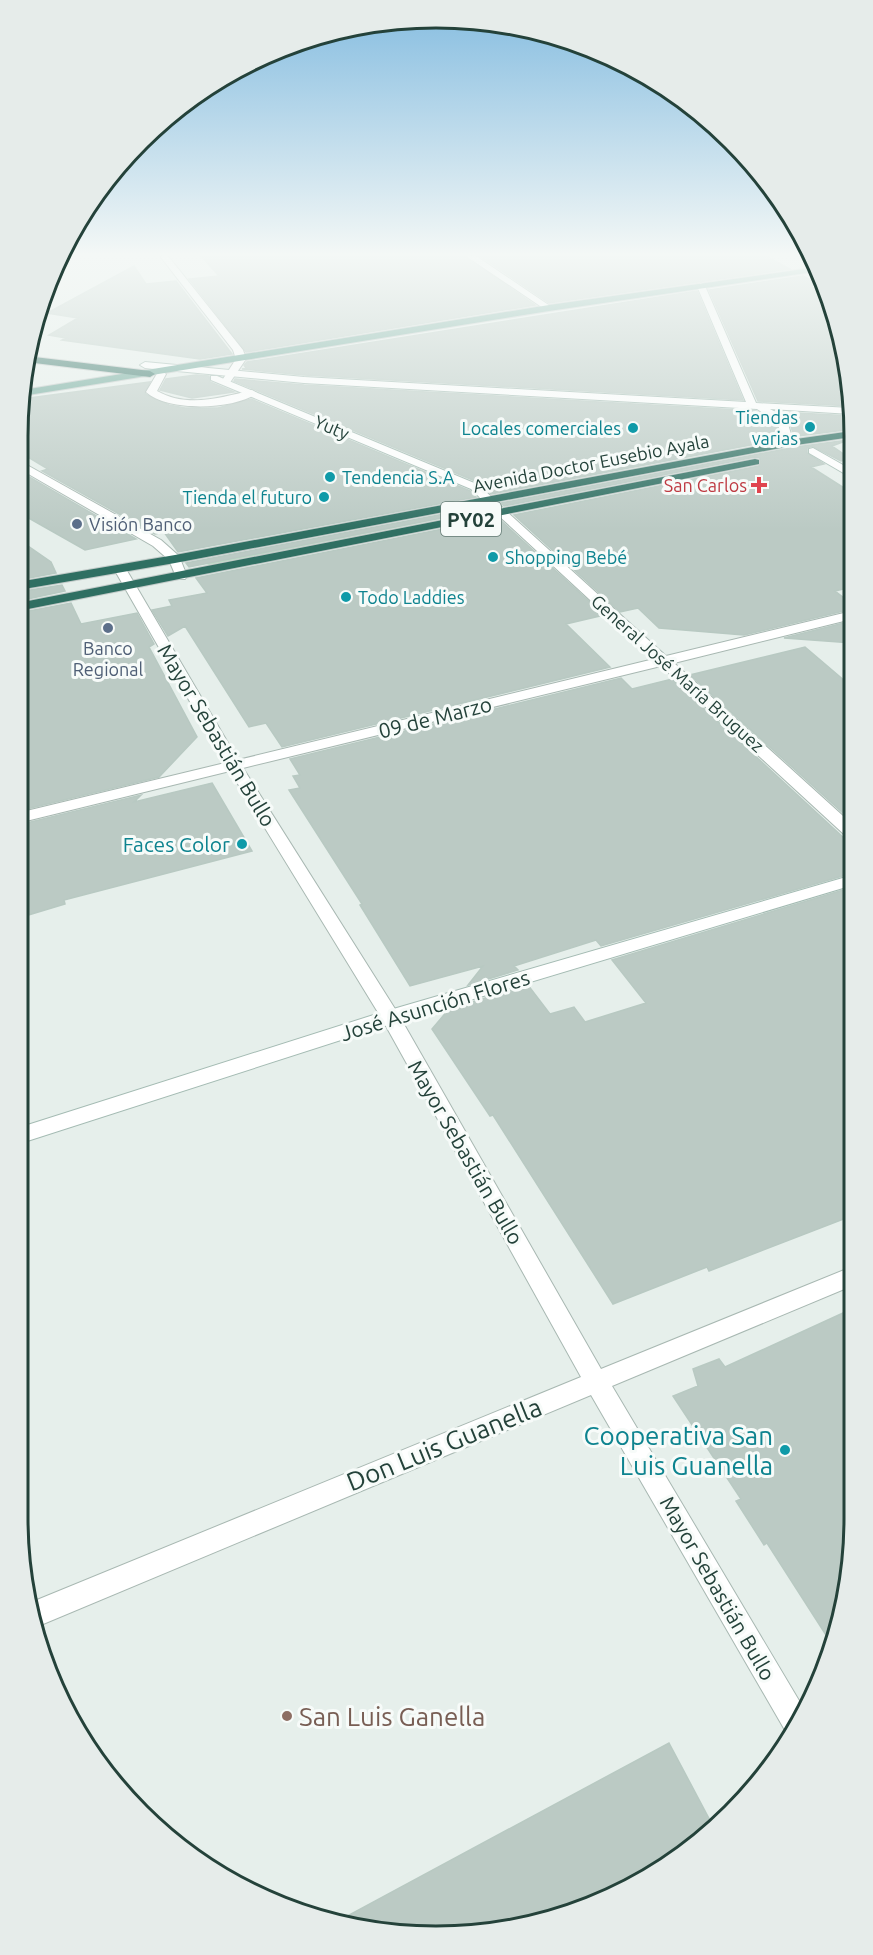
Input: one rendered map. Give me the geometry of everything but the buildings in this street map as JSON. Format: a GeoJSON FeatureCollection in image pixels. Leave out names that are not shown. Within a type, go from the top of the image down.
{"type":"FeatureCollection","features":[{"type":"Feature","properties":{"kind":"highway"},"geometry":{"type":"LineString","coordinates":[[38,350],[152,371]]}},
{"type":"Feature","properties":{"kind":"highway"},"geometry":{"type":"LineString","coordinates":[[36,360],[152,371]]}},
{"type":"Feature","properties":{"kind":"highway","name":"Avenida Doctor Eusebio Ayala"},"geometry":{"type":"LineString","coordinates":[[28,604],[124,578],[175,560],[796,442],[844,435]]}},
{"type":"Feature","properties":{"kind":"highway"},"geometry":{"type":"LineString","coordinates":[[813,451],[809,446],[827,438]]}},
{"type":"Feature","properties":{"kind":"highway","name":"Avenida Doctor Eusebio Ayala"},"geometry":{"type":"LineString","coordinates":[[28,585],[181,576],[813,451]]}},
{"type":"Feature","properties":{"kind":"main road"},"geometry":{"type":"LineString","coordinates":[[31,391],[282,347]]}},
{"type":"Feature","properties":{"kind":"main road"},"geometry":{"type":"LineString","coordinates":[[152,371],[181,369],[239,354],[272,366],[357,347]]}},
{"type":"Feature","properties":{"kind":"street"},"geometry":{"type":"LineString","coordinates":[[229,378],[239,354],[234,347]]}},
{"type":"Feature","properties":{"kind":"street"},"geometry":{"type":"LineString","coordinates":[[727,347],[752,405],[773,413],[782,420],[786,435],[796,442]]}},
{"type":"Feature","properties":{"kind":"street"},"geometry":{"type":"LineString","coordinates":[[181,369],[229,378],[272,366],[295,380]]}},
{"type":"Feature","properties":{"kind":"street"},"geometry":{"type":"LineString","coordinates":[[152,371],[151,392],[158,397],[177,401],[213,403],[257,395],[265,388],[295,380],[844,411]]}},
{"type":"Feature","properties":{"kind":"street","name":"Yuty"},"geometry":{"type":"LineString","coordinates":[[152,371],[229,378],[257,395],[475,487],[502,513]]}},
{"type":"Feature","properties":{"kind":"street"},"geometry":{"type":"LineString","coordinates":[[813,451],[844,470]]}},
{"type":"Feature","properties":{"kind":"street"},"geometry":{"type":"LineString","coordinates":[[28,469],[145,536],[175,560],[181,576]]}},
{"type":"Feature","properties":{"kind":"street","name":"General José María Bruguez"},"geometry":{"type":"LineString","coordinates":[[502,513],[844,826]]}},
{"type":"Feature","properties":{"kind":"street","name":"Mayor Sebastián Bullo"},"geometry":{"type":"LineString","coordinates":[[124,578],[234,766],[390,1017],[596,1381],[793,1717]]}},
{"type":"Feature","properties":{"kind":"street","name":"09 de Marzo"},"geometry":{"type":"LineString","coordinates":[[28,816],[844,617]]}},
{"type":"Feature","properties":{"kind":"street","name":"José Asunción Flores"},"geometry":{"type":"LineString","coordinates":[[28,1133],[390,1017],[844,883]]}},
{"type":"Feature","properties":{"kind":"street","name":"Don Luis Guanella"},"geometry":{"type":"LineString","coordinates":[[39,1612],[844,1279]]}},
{"type":"Feature","properties":{"kind":"green space"},"geometry":{"type":"Polygon","coordinates":[[[465,514],[209,565],[206,564],[207,563],[465,514]]]}},
{"type":"Feature","properties":{"kind":"place","name":"Tiendas varias"},"geometry":{"type":"Point","coordinates":[810,427]}},
{"type":"Feature","properties":{"kind":"place","name":"Locales comerciales"},"geometry":{"type":"Point","coordinates":[633,428]}},
{"type":"Feature","properties":{"kind":"place","name":"Tendencia S.A"},"geometry":{"type":"Point","coordinates":[330,477]}},
{"type":"Feature","properties":{"kind":"place","name":"San Carlos"},"geometry":{"type":"Point","coordinates":[759,485]}},
{"type":"Feature","properties":{"kind":"place","name":"Tienda el futuro"},"geometry":{"type":"Point","coordinates":[324,497]}},
{"type":"Feature","properties":{"kind":"place","name":"Visión Banco"},"geometry":{"type":"Point","coordinates":[77,524]}},
{"type":"Feature","properties":{"kind":"place","name":"Shopping Bebé"},"geometry":{"type":"Point","coordinates":[493,557]}},
{"type":"Feature","properties":{"kind":"place","name":"Todo Laddies"},"geometry":{"type":"Point","coordinates":[346,597]}},
{"type":"Feature","properties":{"kind":"place","name":"Banco Regional"},"geometry":{"type":"Point","coordinates":[108,628]}},
{"type":"Feature","properties":{"kind":"place","name":"Faces Color"},"geometry":{"type":"Point","coordinates":[242,844]}},
{"type":"Feature","properties":{"kind":"place","name":"Cooperativa San Luis Guanella"},"geometry":{"type":"Point","coordinates":[785,1450]}},
{"type":"Feature","properties":{"kind":"place","name":"San Luis Ganella"},"geometry":{"type":"Point","coordinates":[287,1716]}}]}
